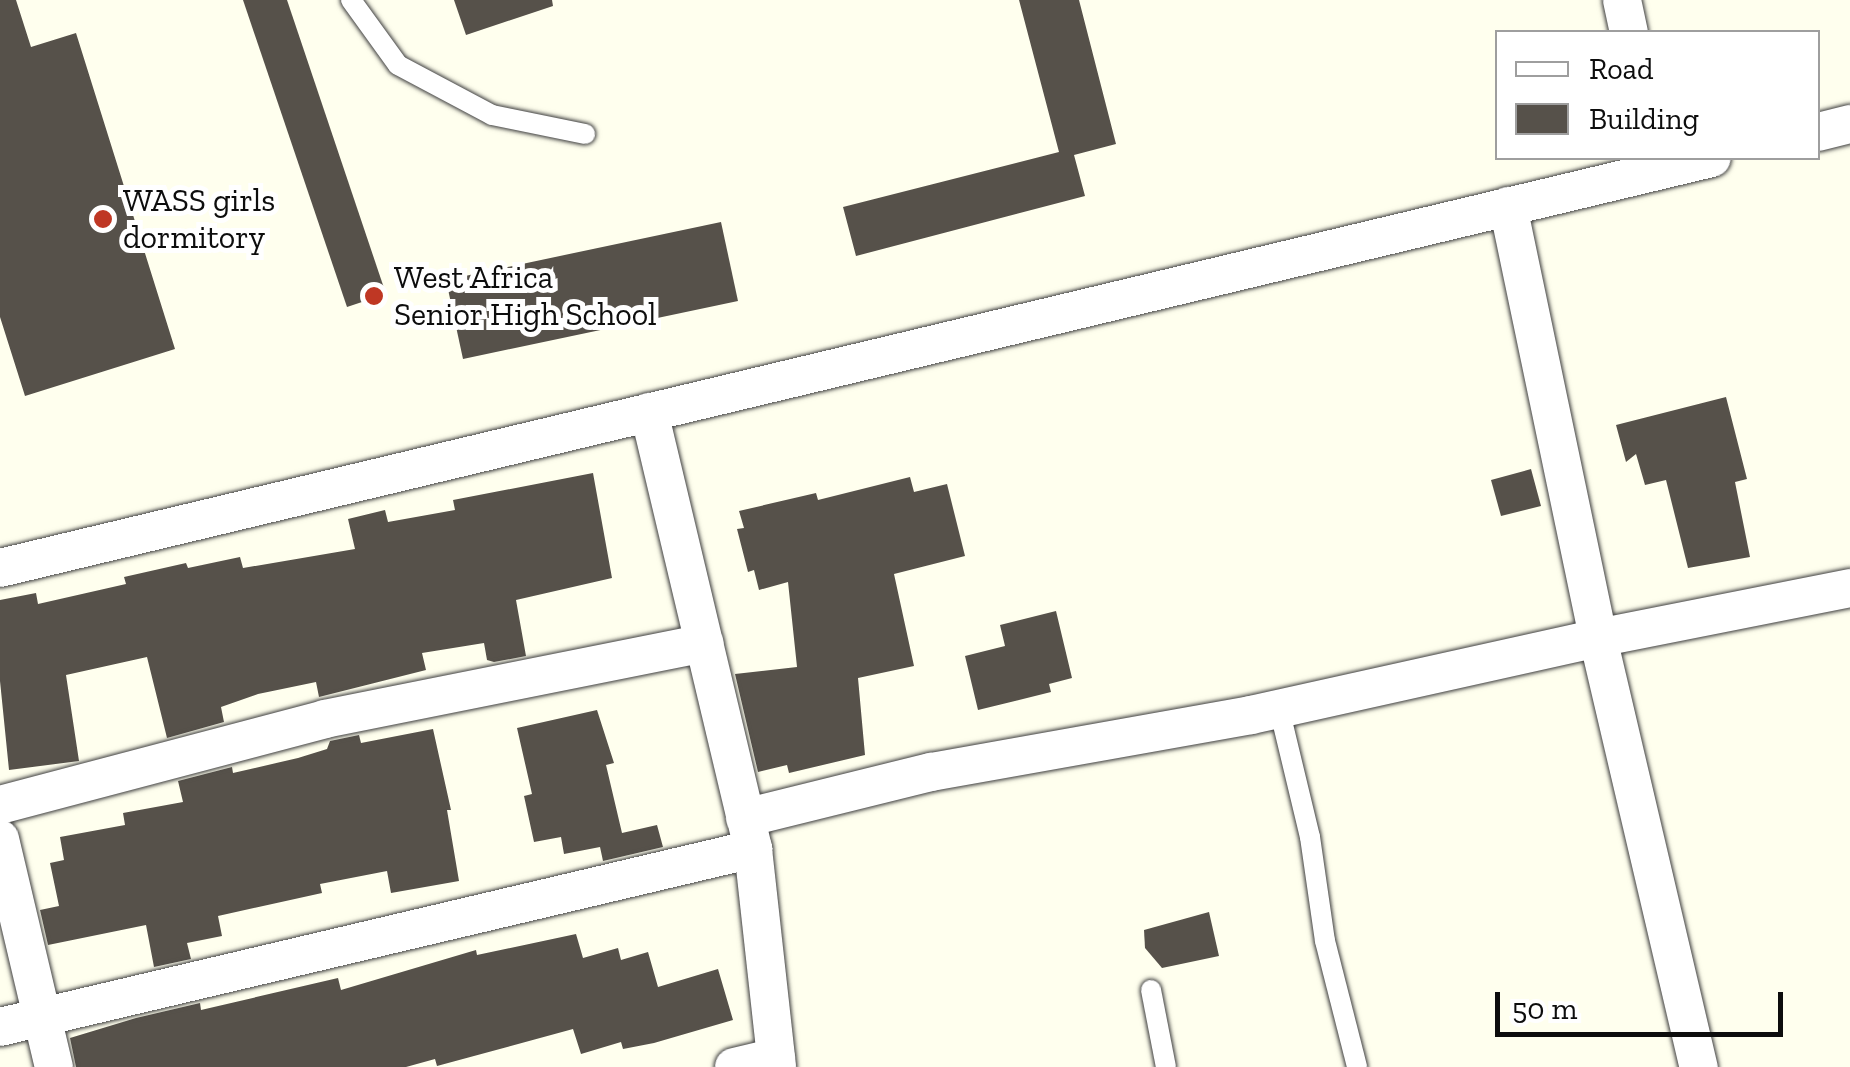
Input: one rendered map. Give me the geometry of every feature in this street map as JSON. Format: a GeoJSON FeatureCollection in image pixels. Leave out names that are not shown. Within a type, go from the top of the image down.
{"type":"FeatureCollection","features":[{"type":"Feature","properties":{"kind":"street"},"geometry":{"type":"LineString","coordinates":[[1622,0],[1628,30]]}},
{"type":"Feature","properties":{"kind":"street"},"geometry":{"type":"LineString","coordinates":[[1820,132],[1850,124]]}},
{"type":"Feature","properties":{"kind":"street"},"geometry":{"type":"LineString","coordinates":[[0,568],[1508,206],[1656,164],[1693,160]]}},
{"type":"Feature","properties":{"kind":"street"},"geometry":{"type":"LineString","coordinates":[[1508,206],[1598,638],[1699,1067]]}},
{"type":"Feature","properties":{"kind":"street"},"geometry":{"type":"LineString","coordinates":[[649,412],[749,834],[777,1062],[734,1067]]}},
{"type":"Feature","properties":{"kind":"street"},"geometry":{"type":"LineString","coordinates":[[0,1026],[749,834],[931,772],[1279,708],[1850,588]]}},
{"type":"Feature","properties":{"kind":"street"},"geometry":{"type":"LineString","coordinates":[[0,806],[325,719],[704,644]]}},
{"type":"Feature","properties":{"kind":"street"},"geometry":{"type":"LineString","coordinates":[[0,839],[54,1067]]}},
{"type":"Feature","properties":{"kind":"lane"},"geometry":{"type":"LineString","coordinates":[[350,0],[398,65],[492,114],[585,134]]}},
{"type":"Feature","properties":{"kind":"lane"},"geometry":{"type":"LineString","coordinates":[[1279,708],[1310,836],[1325,941],[1356,1067]]}},
{"type":"Feature","properties":{"kind":"lane"},"geometry":{"type":"LineString","coordinates":[[1150,990],[1166,1067]]}},
{"type":"Feature","properties":{"kind":"building","name":"WASS girls dormitory"},"geometry":{"type":"Polygon","coordinates":[[[0,0],[16,0],[31,47],[76,33],[175,349],[25,396],[0,317],[0,0]]]}},
{"type":"Feature","properties":{"kind":"building"},"geometry":{"type":"Polygon","coordinates":[[[243,0],[287,0],[386,294],[347,307],[243,0]]]}},
{"type":"Feature","properties":{"kind":"building"},"geometry":{"type":"Polygon","coordinates":[[[454,0],[552,0],[553,6],[466,35],[454,0]]]}},
{"type":"Feature","properties":{"kind":"building"},"geometry":{"type":"Polygon","coordinates":[[[1019,0],[1079,0],[1116,144],[1074,155],[1085,196],[856,256],[843,207],[1059,152],[1019,0]]]}},
{"type":"Feature","properties":{"kind":"building"},"geometry":{"type":"Polygon","coordinates":[[[721,222],[738,301],[463,359],[446,280],[721,222]]]}},
{"type":"Feature","properties":{"kind":"building"},"geometry":{"type":"Polygon","coordinates":[[[1726,397],[1747,479],[1735,482],[1750,557],[1688,568],[1666,480],[1645,485],[1636,454],[1626,462],[1616,425],[1726,397]]]}},
{"type":"Feature","properties":{"kind":"building"},"geometry":{"type":"Polygon","coordinates":[[[1531,469],[1541,506],[1501,516],[1491,480],[1531,469]]]}},
{"type":"Feature","properties":{"kind":"building"},"geometry":{"type":"Polygon","coordinates":[[[593,473],[612,578],[516,600],[526,656],[487,660],[484,643],[422,653],[426,670],[319,697],[316,682],[258,694],[221,707],[224,722],[167,738],[147,657],[66,675],[79,761],[9,770],[0,681],[0,600],[36,593],[38,604],[126,584],[124,577],[186,563],[188,568],[240,557],[243,568],[355,549],[348,519],[385,510],[388,522],[455,510],[453,500],[593,473]]]}},
{"type":"Feature","properties":{"kind":"building"},"geometry":{"type":"Polygon","coordinates":[[[910,477],[914,492],[947,484],[965,556],[894,574],[914,666],[858,678],[865,755],[789,773],[787,765],[758,772],[735,674],[797,667],[788,582],[759,590],[754,570],[748,572],[737,529],[744,528],[739,511],[816,493],[818,500],[910,477]]]}},
{"type":"Feature","properties":{"kind":"building"},"geometry":{"type":"Polygon","coordinates":[[[1056,611],[1072,678],[1049,684],[1051,692],[978,710],[965,656],[1005,646],[1000,625],[1056,611]]]}},
{"type":"Feature","properties":{"kind":"building"},"geometry":{"type":"Polygon","coordinates":[[[597,710],[614,763],[606,765],[622,833],[657,825],[663,847],[603,861],[600,847],[564,854],[561,837],[534,842],[524,796],[532,794],[517,728],[597,710]]]}},
{"type":"Feature","properties":{"kind":"building"},"geometry":{"type":"Polygon","coordinates":[[[433,729],[451,810],[447,810],[459,881],[391,893],[387,871],[320,884],[322,893],[218,916],[222,936],[187,943],[191,959],[154,967],[146,925],[48,945],[40,910],[59,906],[50,863],[64,860],[60,837],[125,825],[123,813],[183,802],[178,781],[232,767],[233,773],[298,758],[327,749],[330,741],[359,735],[361,743],[433,729]]]}},
{"type":"Feature","properties":{"kind":"building"},"geometry":{"type":"Polygon","coordinates":[[[1209,912],[1219,956],[1162,968],[1145,948],[1144,930],[1209,912]]]}},
{"type":"Feature","properties":{"kind":"building"},"geometry":{"type":"Polygon","coordinates":[[[576,934],[583,958],[618,948],[621,960],[648,952],[658,987],[718,969],[733,1020],[654,1043],[623,1049],[621,1042],[581,1054],[573,1029],[437,1066],[435,1059],[406,1067],[76,1067],[70,1038],[136,1018],[200,1003],[201,1010],[338,978],[341,990],[476,950],[477,955],[576,934]]]}},
{"type":"Feature","properties":{"kind":"place","name":"WASS girls dormitory"},"geometry":{"type":"Point","coordinates":[103,219]}},
{"type":"Feature","properties":{"kind":"place","name":"West Africa Senior High School"},"geometry":{"type":"Point","coordinates":[374,296]}}]}
